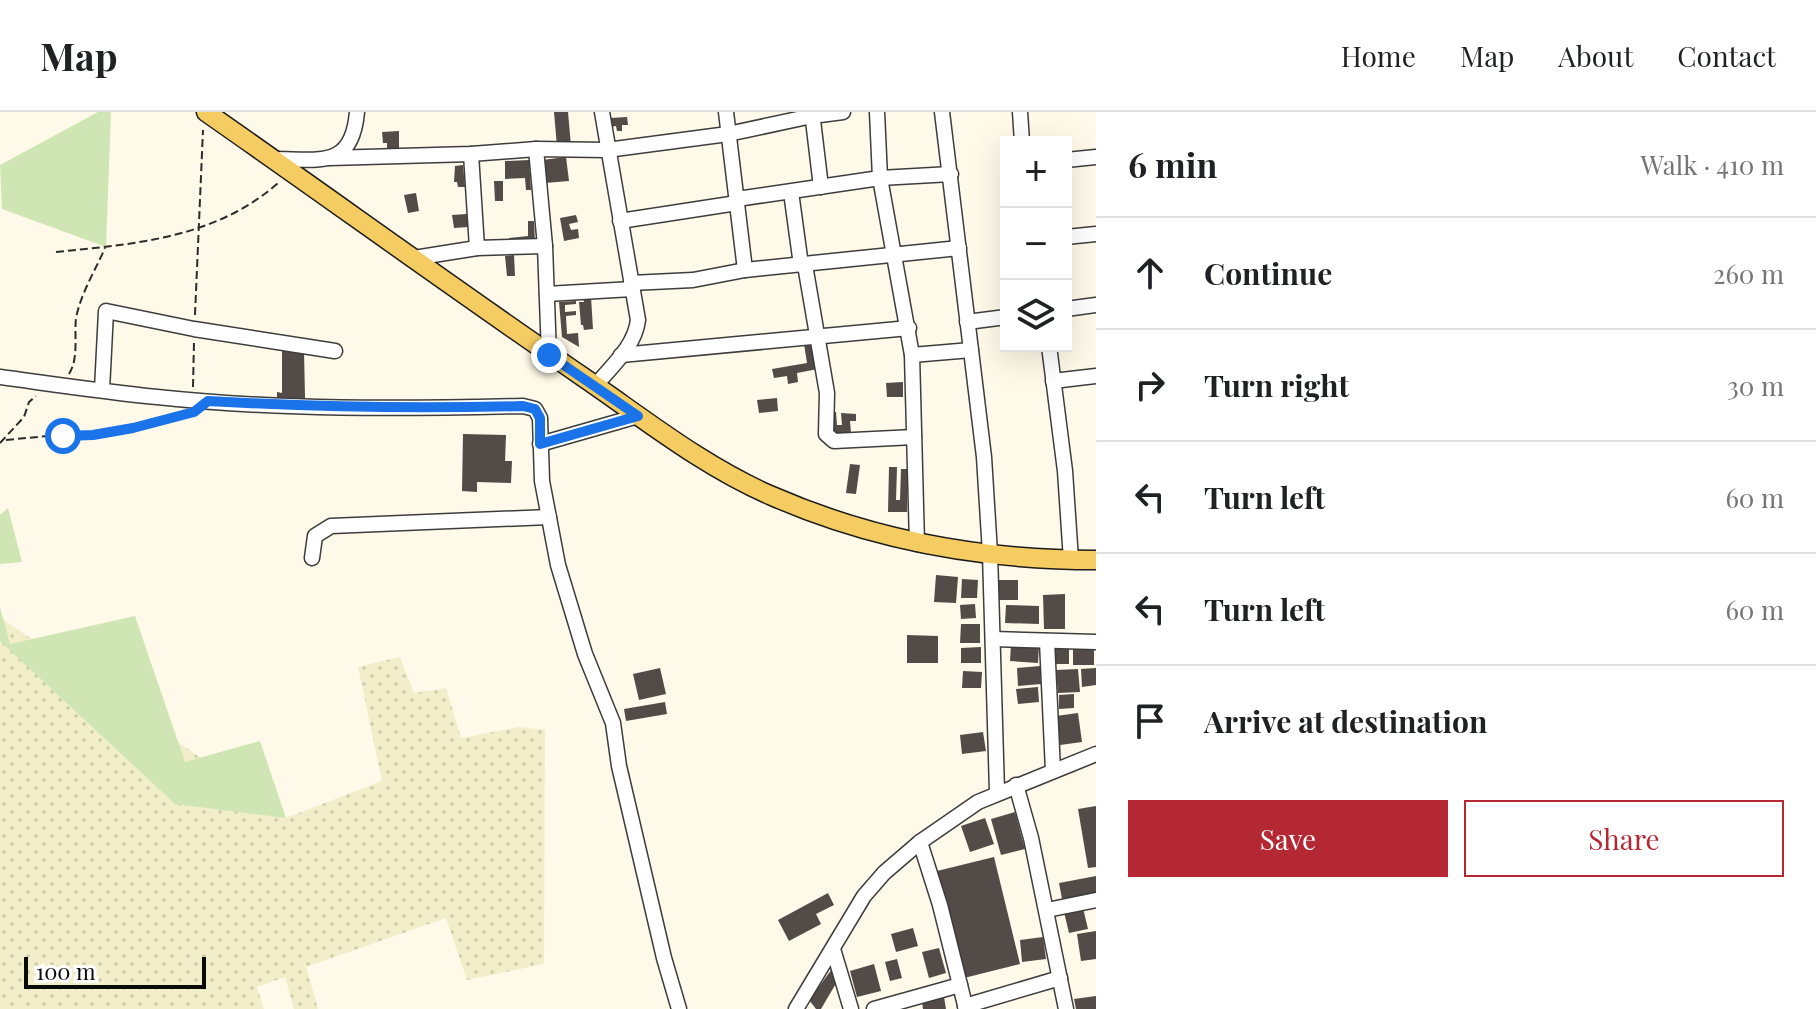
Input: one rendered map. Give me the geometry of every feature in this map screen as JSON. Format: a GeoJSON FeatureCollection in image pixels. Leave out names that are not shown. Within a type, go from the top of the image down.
{"type":"FeatureCollection","features":[{"type":"Feature","properties":{"kind":"main road"},"geometry":{"type":"LineString","coordinates":[[205,120],[273,159],[638,416],[769,495],[843,524],[917,544],[990,553],[1096,560]]}},
{"type":"Feature","properties":{"kind":"street"},"geometry":{"type":"LineString","coordinates":[[329,158],[346,149],[355,135],[357,112]]}},
{"type":"Feature","properties":{"kind":"street"},"geometry":{"type":"LineString","coordinates":[[595,386],[637,331],[638,320],[602,112]]}},
{"type":"Feature","properties":{"kind":"street"},"geometry":{"type":"LineString","coordinates":[[726,112],[745,270]]}},
{"type":"Feature","properties":{"kind":"street"},"geometry":{"type":"LineString","coordinates":[[273,159],[471,154],[536,149],[607,150],[728,134],[812,114],[843,112]]}},
{"type":"Feature","properties":{"kind":"street"},"geometry":{"type":"LineString","coordinates":[[877,112],[880,178],[912,355],[917,544]]}},
{"type":"Feature","properties":{"kind":"street"},"geometry":{"type":"LineString","coordinates":[[942,112],[984,457],[997,792]]}},
{"type":"Feature","properties":{"kind":"street"},"geometry":{"type":"LineString","coordinates":[[1020,112],[1022,136]]}},
{"type":"Feature","properties":{"kind":"street"},"geometry":{"type":"LineString","coordinates":[[812,114],[821,187]]}},
{"type":"Feature","properties":{"kind":"street"},"geometry":{"type":"LineString","coordinates":[[536,149],[545,246],[549,355]]}},
{"type":"Feature","properties":{"kind":"street"},"geometry":{"type":"LineString","coordinates":[[471,154],[477,248]]}},
{"type":"Feature","properties":{"kind":"street"},"geometry":{"type":"LineString","coordinates":[[1072,159],[1096,157]]}},
{"type":"Feature","properties":{"kind":"street"},"geometry":{"type":"LineString","coordinates":[[620,221],[880,178],[951,174]]}},
{"type":"Feature","properties":{"kind":"street"},"geometry":{"type":"LineString","coordinates":[[791,192],[827,393],[826,434],[834,441],[914,437]]}},
{"type":"Feature","properties":{"kind":"street"},"geometry":{"type":"LineString","coordinates":[[1072,236],[1096,234]]}},
{"type":"Feature","properties":{"kind":"street"},"geometry":{"type":"LineString","coordinates":[[414,258],[477,248],[545,246]]}},
{"type":"Feature","properties":{"kind":"street"},"geometry":{"type":"LineString","coordinates":[[547,294],[959,248]]}},
{"type":"Feature","properties":{"kind":"street"},"geometry":{"type":"LineString","coordinates":[[1072,308],[1096,305]]}},
{"type":"Feature","properties":{"kind":"street"},"geometry":{"type":"LineString","coordinates":[[102,390],[106,311],[194,329],[335,351]]}},
{"type":"Feature","properties":{"kind":"street"},"geometry":{"type":"LineString","coordinates":[[967,322],[1000,318]]}},
{"type":"Feature","properties":{"kind":"street"},"geometry":{"type":"LineString","coordinates":[[621,355],[909,328]]}},
{"type":"Feature","properties":{"kind":"street"},"geometry":{"type":"LineString","coordinates":[[912,355],[971,350]]}},
{"type":"Feature","properties":{"kind":"street"},"geometry":{"type":"LineString","coordinates":[[1050,352],[1065,471],[1071,560]]}},
{"type":"Feature","properties":{"kind":"street"},"geometry":{"type":"LineString","coordinates":[[1053,381],[1096,376]]}},
{"type":"Feature","properties":{"kind":"street"},"geometry":{"type":"LineString","coordinates":[[0,377],[200,400],[314,407],[429,409],[523,406],[535,409],[540,418],[542,481],[558,565],[585,654],[613,723],[633,827],[679,1009]]}},
{"type":"Feature","properties":{"kind":"street"},"geometry":{"type":"LineString","coordinates":[[540,444],[638,416]]}},
{"type":"Feature","properties":{"kind":"street"},"geometry":{"type":"LineString","coordinates":[[312,558],[315,536],[331,526],[549,517]]}},
{"type":"Feature","properties":{"kind":"street"},"geometry":{"type":"LineString","coordinates":[[993,639],[1096,642]]}},
{"type":"Feature","properties":{"kind":"street"},"geometry":{"type":"LineString","coordinates":[[1047,641],[1053,771]]}},
{"type":"Feature","properties":{"kind":"street"},"geometry":{"type":"LineString","coordinates":[[796,1009],[864,896],[884,873],[920,842],[963,811],[997,792],[1096,754]]}},
{"type":"Feature","properties":{"kind":"street"},"geometry":{"type":"LineString","coordinates":[[1016,785],[1031,838],[1066,1009]]}},
{"type":"Feature","properties":{"kind":"street"},"geometry":{"type":"LineString","coordinates":[[920,842],[940,905],[966,1008],[1060,978]]}},
{"type":"Feature","properties":{"kind":"street"},"geometry":{"type":"LineString","coordinates":[[1047,910],[1096,900]]}},
{"type":"Feature","properties":{"kind":"street"},"geometry":{"type":"LineString","coordinates":[[833,949],[851,1009]]}},
{"type":"Feature","properties":{"kind":"street"},"geometry":{"type":"LineString","coordinates":[[874,1009],[912,1004],[960,985]]}},
{"type":"Feature","properties":{"kind":"path"},"geometry":{"type":"LineString","coordinates":[[6,440],[93,435],[194,412],[200,400],[194,329],[205,120]]}},
{"type":"Feature","properties":{"kind":"path"},"geometry":{"type":"LineString","coordinates":[[56,252],[175,236],[214,224],[245,208],[291,172]]}},
{"type":"Feature","properties":{"kind":"path"},"geometry":{"type":"LineString","coordinates":[[0,443],[24,417],[29,402],[57,385],[72,368],[77,318],[85,288],[106,247]]}},
{"type":"Feature","properties":{"kind":"shaded area"},"geometry":{"type":"Polygon","coordinates":[[[0,617],[286,818],[382,781],[358,667],[400,657],[414,693],[446,688],[461,738],[519,727],[545,730],[544,964],[467,980],[446,918],[306,967],[318,1009],[294,1009],[285,977],[257,987],[264,1009],[0,1009],[0,617]]]}},
{"type":"Feature","properties":{"kind":"green space"},"geometry":{"type":"Polygon","coordinates":[[[98,112],[111,112],[106,247],[2,209],[0,165],[98,112]]]}},
{"type":"Feature","properties":{"kind":"green space"},"geometry":{"type":"Polygon","coordinates":[[[8,508],[22,562],[0,564],[0,515],[8,508]]]}},
{"type":"Feature","properties":{"kind":"green space"},"geometry":{"type":"Polygon","coordinates":[[[0,607],[10,644],[135,616],[185,762],[260,741],[286,818],[175,804],[0,641],[0,607]]]}},
{"type":"Feature","properties":{"kind":"building"},"geometry":{"type":"Polygon","coordinates":[[[554,112],[568,112],[571,146],[557,147],[554,112]]]}},
{"type":"Feature","properties":{"kind":"building"},"geometry":{"type":"Polygon","coordinates":[[[627,117],[628,125],[622,125],[622,131],[617,131],[616,126],[610,127],[610,118],[627,117]]]}},
{"type":"Feature","properties":{"kind":"building"},"geometry":{"type":"Polygon","coordinates":[[[399,131],[399,154],[387,154],[387,143],[383,143],[382,132],[399,131]]]}},
{"type":"Feature","properties":{"kind":"building"},"geometry":{"type":"Polygon","coordinates":[[[566,157],[569,181],[545,183],[542,160],[566,157]]]}},
{"type":"Feature","properties":{"kind":"building"},"geometry":{"type":"Polygon","coordinates":[[[529,160],[531,190],[526,190],[525,178],[505,179],[505,161],[529,160]]]}},
{"type":"Feature","properties":{"kind":"building"},"geometry":{"type":"Polygon","coordinates":[[[463,165],[465,187],[458,187],[454,182],[455,166],[463,165]]]}},
{"type":"Feature","properties":{"kind":"building"},"geometry":{"type":"Polygon","coordinates":[[[494,181],[503,181],[503,201],[495,201],[494,181]]]}},
{"type":"Feature","properties":{"kind":"building"},"geometry":{"type":"Polygon","coordinates":[[[416,193],[419,211],[408,213],[404,195],[416,193]]]}},
{"type":"Feature","properties":{"kind":"building"},"geometry":{"type":"Polygon","coordinates":[[[467,214],[468,227],[454,228],[452,215],[467,214]]]}},
{"type":"Feature","properties":{"kind":"building"},"geometry":{"type":"Polygon","coordinates":[[[576,215],[578,222],[569,224],[571,230],[578,229],[579,238],[564,241],[560,218],[576,215]]]}},
{"type":"Feature","properties":{"kind":"building"},"geometry":{"type":"Polygon","coordinates":[[[528,221],[534,221],[535,242],[509,244],[509,238],[528,236],[528,221]]]}},
{"type":"Feature","properties":{"kind":"building"},"geometry":{"type":"Polygon","coordinates":[[[514,255],[515,276],[507,276],[505,256],[514,255]]]}},
{"type":"Feature","properties":{"kind":"building"},"geometry":{"type":"Polygon","coordinates":[[[591,297],[593,329],[584,330],[579,302],[591,297]]]}},
{"type":"Feature","properties":{"kind":"building"},"geometry":{"type":"Polygon","coordinates":[[[576,301],[576,304],[565,305],[565,312],[576,311],[576,315],[566,316],[567,334],[578,333],[579,347],[562,337],[559,302],[576,301]]]}},
{"type":"Feature","properties":{"kind":"building"},"geometry":{"type":"Polygon","coordinates":[[[814,342],[818,369],[797,373],[798,382],[788,384],[787,376],[774,378],[772,369],[807,363],[804,344],[814,342]]]}},
{"type":"Feature","properties":{"kind":"building"},"geometry":{"type":"Polygon","coordinates":[[[282,348],[304,350],[305,398],[277,399],[277,392],[282,393],[282,348]]]}},
{"type":"Feature","properties":{"kind":"building"},"geometry":{"type":"Polygon","coordinates":[[[903,382],[903,397],[887,397],[886,383],[903,382]]]}},
{"type":"Feature","properties":{"kind":"building"},"geometry":{"type":"Polygon","coordinates":[[[777,398],[778,411],[759,413],[757,400],[777,398]]]}},
{"type":"Feature","properties":{"kind":"building"},"geometry":{"type":"Polygon","coordinates":[[[836,412],[837,425],[842,425],[841,413],[856,414],[856,421],[850,421],[851,433],[830,435],[828,413],[836,412]]]}},
{"type":"Feature","properties":{"kind":"building"},"geometry":{"type":"Polygon","coordinates":[[[463,434],[506,435],[505,461],[512,461],[511,483],[477,482],[477,492],[462,491],[463,434]]]}},
{"type":"Feature","properties":{"kind":"building"},"geometry":{"type":"Polygon","coordinates":[[[850,464],[860,465],[856,494],[846,493],[850,464]]]}},
{"type":"Feature","properties":{"kind":"building"},"geometry":{"type":"Polygon","coordinates":[[[889,467],[897,467],[896,500],[900,500],[901,469],[908,469],[907,512],[888,512],[889,467]]]}},
{"type":"Feature","properties":{"kind":"building"},"geometry":{"type":"Polygon","coordinates":[[[936,575],[958,577],[956,603],[934,602],[936,575]]]}},
{"type":"Feature","properties":{"kind":"building"},"geometry":{"type":"Polygon","coordinates":[[[962,579],[978,580],[977,598],[961,598],[962,579]]]}},
{"type":"Feature","properties":{"kind":"building"},"geometry":{"type":"Polygon","coordinates":[[[998,580],[1018,580],[1018,600],[998,600],[998,580]]]}},
{"type":"Feature","properties":{"kind":"building"},"geometry":{"type":"Polygon","coordinates":[[[1065,594],[1065,629],[1044,629],[1043,595],[1065,594]]]}},
{"type":"Feature","properties":{"kind":"building"},"geometry":{"type":"Polygon","coordinates":[[[975,604],[976,618],[961,619],[960,605],[975,604]]]}},
{"type":"Feature","properties":{"kind":"building"},"geometry":{"type":"Polygon","coordinates":[[[1006,605],[1039,606],[1039,624],[1005,623],[1006,605]]]}},
{"type":"Feature","properties":{"kind":"building"},"geometry":{"type":"Polygon","coordinates":[[[961,624],[980,624],[980,643],[960,643],[961,624]]]}},
{"type":"Feature","properties":{"kind":"building"},"geometry":{"type":"Polygon","coordinates":[[[907,635],[938,636],[938,663],[907,663],[907,635]]]}},
{"type":"Feature","properties":{"kind":"building"},"geometry":{"type":"Polygon","coordinates":[[[1011,644],[1039,646],[1038,663],[1010,661],[1011,644]]]}},
{"type":"Feature","properties":{"kind":"building"},"geometry":{"type":"Polygon","coordinates":[[[981,647],[981,663],[961,663],[961,648],[981,647]]]}},
{"type":"Feature","properties":{"kind":"building"},"geometry":{"type":"Polygon","coordinates":[[[1054,648],[1069,648],[1069,664],[1054,664],[1054,648]]]}},
{"type":"Feature","properties":{"kind":"building"},"geometry":{"type":"Polygon","coordinates":[[[1073,648],[1094,648],[1094,665],[1073,665],[1073,648]]]}},
{"type":"Feature","properties":{"kind":"building"},"geometry":{"type":"Polygon","coordinates":[[[1040,666],[1041,684],[1018,686],[1017,668],[1040,666]]]}},
{"type":"Feature","properties":{"kind":"building"},"geometry":{"type":"Polygon","coordinates":[[[660,668],[666,694],[639,700],[633,674],[660,668]]]}},
{"type":"Feature","properties":{"kind":"building"},"geometry":{"type":"Polygon","coordinates":[[[1096,668],[1096,685],[1082,687],[1081,669],[1096,668]]]}},
{"type":"Feature","properties":{"kind":"building"},"geometry":{"type":"Polygon","coordinates":[[[1078,669],[1080,692],[1058,693],[1056,670],[1078,669]]]}},
{"type":"Feature","properties":{"kind":"building"},"geometry":{"type":"Polygon","coordinates":[[[963,671],[982,672],[981,688],[962,688],[963,671]]]}},
{"type":"Feature","properties":{"kind":"building"},"geometry":{"type":"Polygon","coordinates":[[[1038,687],[1039,702],[1018,704],[1016,689],[1038,687]]]}},
{"type":"Feature","properties":{"kind":"building"},"geometry":{"type":"Polygon","coordinates":[[[1074,694],[1074,708],[1059,709],[1059,695],[1074,694]]]}},
{"type":"Feature","properties":{"kind":"building"},"geometry":{"type":"Polygon","coordinates":[[[665,702],[667,714],[626,721],[624,709],[665,702]]]}},
{"type":"Feature","properties":{"kind":"building"},"geometry":{"type":"Polygon","coordinates":[[[1078,713],[1082,742],[1060,745],[1056,716],[1078,713]]]}},
{"type":"Feature","properties":{"kind":"building"},"geometry":{"type":"Polygon","coordinates":[[[983,732],[986,751],[962,754],[960,735],[983,732]]]}},
{"type":"Feature","properties":{"kind":"building"},"geometry":{"type":"Polygon","coordinates":[[[1096,806],[1096,867],[1088,868],[1078,809],[1096,806]]]}},
{"type":"Feature","properties":{"kind":"building"},"geometry":{"type":"Polygon","coordinates":[[[1015,812],[1025,849],[1001,855],[991,819],[1015,812]]]}},
{"type":"Feature","properties":{"kind":"building"},"geometry":{"type":"Polygon","coordinates":[[[985,818],[994,844],[970,852],[961,826],[985,818]]]}},
{"type":"Feature","properties":{"kind":"building"},"geometry":{"type":"Polygon","coordinates":[[[994,857],[1020,964],[964,978],[937,871],[994,857]]]}},
{"type":"Feature","properties":{"kind":"building"},"geometry":{"type":"Polygon","coordinates":[[[1096,876],[1096,893],[1062,899],[1059,883],[1096,876]]]}},
{"type":"Feature","properties":{"kind":"building"},"geometry":{"type":"Polygon","coordinates":[[[828,893],[834,905],[816,914],[821,924],[789,941],[778,920],[828,893]]]}},
{"type":"Feature","properties":{"kind":"building"},"geometry":{"type":"Polygon","coordinates":[[[1083,908],[1088,929],[1069,933],[1064,912],[1083,908]]]}},
{"type":"Feature","properties":{"kind":"building"},"geometry":{"type":"Polygon","coordinates":[[[913,928],[918,946],[896,952],[891,934],[913,928]]]}},
{"type":"Feature","properties":{"kind":"building"},"geometry":{"type":"Polygon","coordinates":[[[1096,931],[1096,959],[1081,961],[1077,934],[1096,931]]]}},
{"type":"Feature","properties":{"kind":"building"},"geometry":{"type":"Polygon","coordinates":[[[1043,937],[1046,959],[1022,962],[1020,940],[1043,937]]]}},
{"type":"Feature","properties":{"kind":"building"},"geometry":{"type":"Polygon","coordinates":[[[939,948],[946,973],[929,978],[922,952],[939,948]]]}},
{"type":"Feature","properties":{"kind":"building"},"geometry":{"type":"Polygon","coordinates":[[[897,959],[902,978],[890,981],[885,962],[897,959]]]}},
{"type":"Feature","properties":{"kind":"building"},"geometry":{"type":"Polygon","coordinates":[[[874,964],[881,991],[857,997],[850,971],[874,964]]]}},
{"type":"Feature","properties":{"kind":"building"},"geometry":{"type":"Polygon","coordinates":[[[832,969],[838,980],[821,1009],[816,1009],[809,1000],[832,969]]]}},
{"type":"Feature","properties":{"kind":"building"},"geometry":{"type":"Polygon","coordinates":[[[1096,996],[1096,1009],[1076,1009],[1074,999],[1096,996]]]}},
{"type":"Feature","properties":{"kind":"building"},"geometry":{"type":"Polygon","coordinates":[[[944,997],[946,1009],[923,1009],[922,1002],[944,997]]]}},
{"type":"Feature","properties":{"kind":"route"},"geometry":{"type":"LineString","coordinates":[[63,436],[93,435],[133,428],[194,412],[208,401],[429,409],[523,406],[535,409],[540,418],[540,444],[638,416],[549,355]]}}]}
